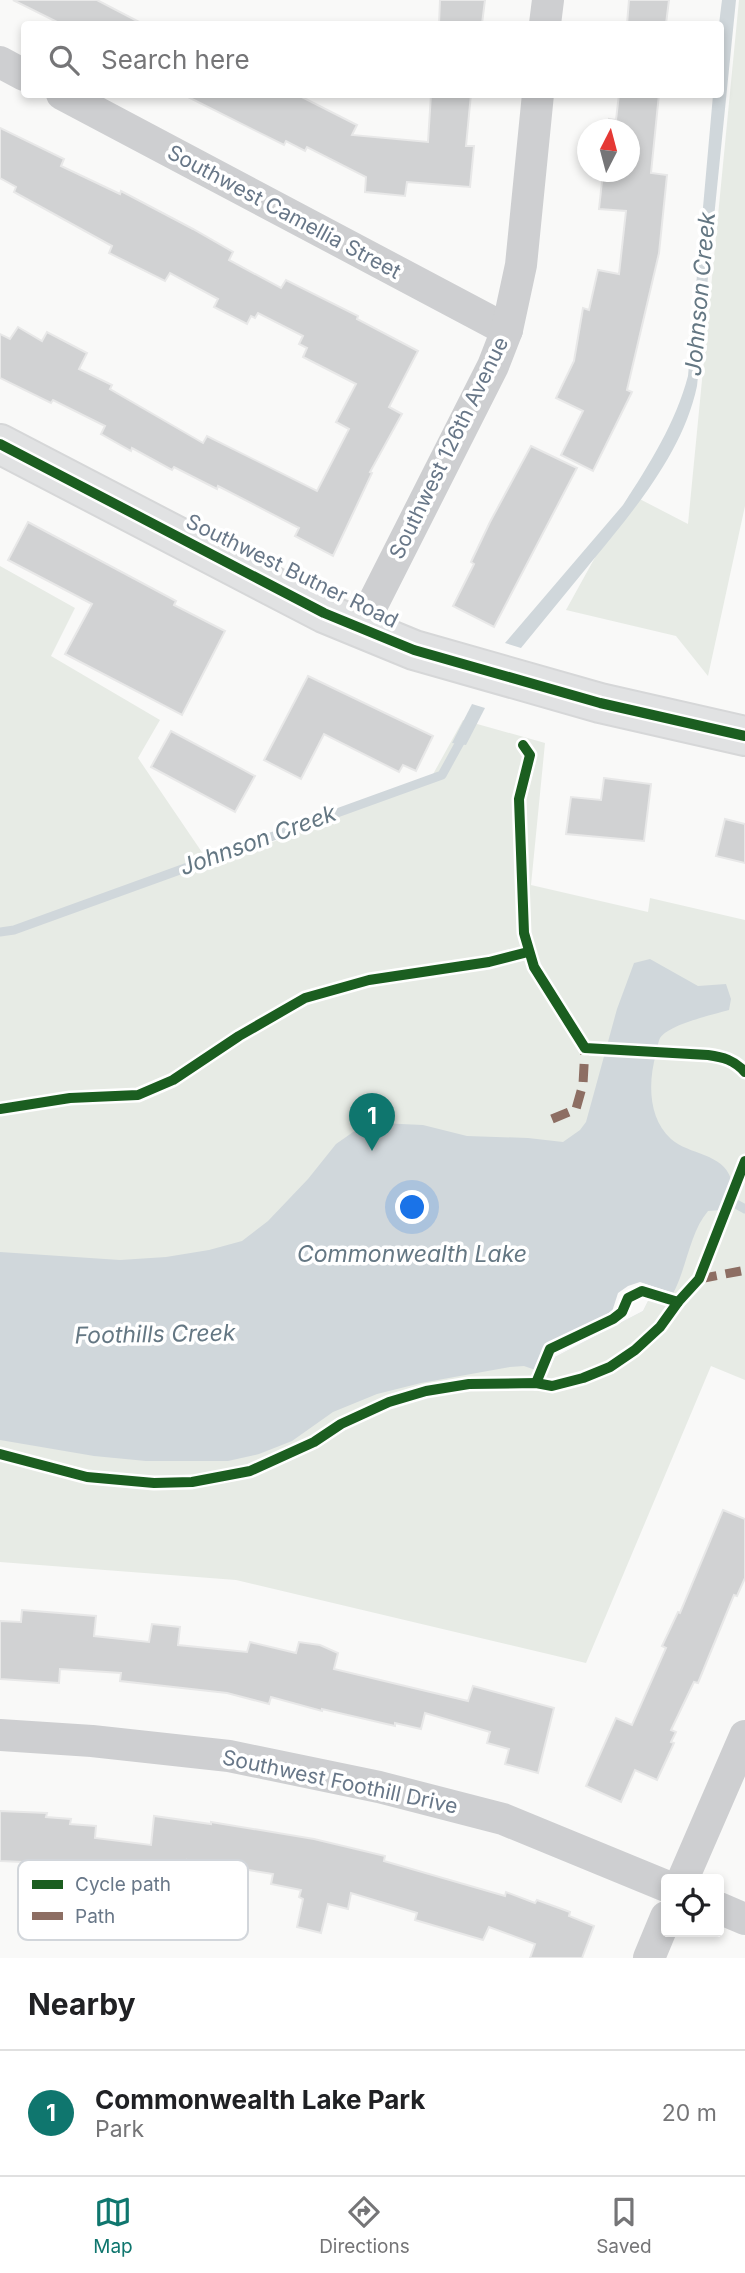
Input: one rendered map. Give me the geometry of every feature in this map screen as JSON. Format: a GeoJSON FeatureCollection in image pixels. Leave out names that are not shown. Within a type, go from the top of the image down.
{"type":"FeatureCollection","features":[{"type":"Feature","properties":{"kind":"street"},"geometry":{"type":"LineString","coordinates":[[545,21],[548,0]]}},
{"type":"Feature","properties":{"kind":"street"},"geometry":{"type":"LineString","coordinates":[[0,62],[21,73]]}},
{"type":"Feature","properties":{"kind":"street","name":"Southwest Camellia Street"},"geometry":{"type":"LineString","coordinates":[[70,98],[507,330]]}},
{"type":"Feature","properties":{"kind":"street","name":"Southwest 126th Avenue"},"geometry":{"type":"LineString","coordinates":[[360,629],[493,366],[507,330],[521,265],[538,98]]}},
{"type":"Feature","properties":{"kind":"street","name":"Southwest Butner Road"},"geometry":{"type":"LineString","coordinates":[[0,444],[360,629],[414,650],[600,703],[745,736]]}},
{"type":"Feature","properties":{"kind":"street","name":"Southwest Foothill Drive"},"geometry":{"type":"LineString","coordinates":[[0,1735],[92,1741],[229,1756],[379,1787],[503,1819],[661,1884]]}},
{"type":"Feature","properties":{"kind":"street"},"geometry":{"type":"LineString","coordinates":[[685,1874],[745,1736]]}},
{"type":"Feature","properties":{"kind":"street"},"geometry":{"type":"LineString","coordinates":[[724,1910],[745,1919]]}},
{"type":"Feature","properties":{"kind":"street"},"geometry":{"type":"LineString","coordinates":[[649,1958],[661,1929]]}},
{"type":"Feature","properties":{"kind":"shaded area"},"geometry":{"type":"Polygon","coordinates":[[[739,0],[745,0],[745,506],[708,676],[676,636],[566,610],[630,494],[688,524],[739,0]]]}},
{"type":"Feature","properties":{"kind":"shaded area"},"geometry":{"type":"Polygon","coordinates":[[[0,566],[75,608],[51,656],[160,720],[138,758],[212,867],[432,776],[463,720],[545,743],[531,885],[648,912],[650,898],[745,920],[745,1380],[711,1366],[586,1663],[236,1580],[0,1562],[0,566]]]}},
{"type":"Feature","properties":{"kind":"water"},"geometry":{"type":"Polygon","coordinates":[[[722,0],[736,0],[697,386],[690,410],[669,457],[625,521],[521,648],[505,643],[623,505],[661,443],[683,393],[688,376],[713,98],[724,98],[724,21],[719,21],[722,0]]]}},
{"type":"Feature","properties":{"kind":"water"},"geometry":{"type":"Polygon","coordinates":[[[472,704],[485,708],[466,745],[452,743],[472,704]]]}},
{"type":"Feature","properties":{"kind":"water","name":"Commonwealth Lake"},"geometry":{"type":"Polygon","coordinates":[[[650,959],[698,986],[726,984],[731,999],[729,1010],[692,1021],[665,1033],[659,1040],[653,1065],[652,1099],[663,1130],[678,1144],[721,1164],[731,1179],[721,1210],[708,1211],[701,1221],[673,1294],[666,1305],[649,1299],[643,1311],[555,1357],[547,1374],[524,1366],[510,1367],[377,1394],[333,1412],[292,1441],[259,1454],[228,1461],[146,1461],[94,1456],[0,1440],[0,1252],[120,1260],[166,1257],[242,1241],[268,1221],[308,1179],[336,1144],[356,1130],[380,1123],[423,1125],[467,1136],[563,1142],[586,1122],[617,1009],[634,963],[650,959]]]}},
{"type":"Feature","properties":{"kind":"pier"},"geometry":{"type":"Polygon","coordinates":[[[640,1282],[673,1293],[666,1305],[649,1299],[643,1311],[555,1357],[547,1374],[535,1369],[545,1348],[611,1315],[618,1293],[640,1282]]]}},
{"type":"Feature","properties":{"kind":"building"},"geometry":{"type":"Polygon","coordinates":[[[13,0],[97,0],[137,21],[55,21],[13,0]]]}},
{"type":"Feature","properties":{"kind":"building"},"geometry":{"type":"Polygon","coordinates":[[[440,0],[485,0],[482,21],[439,21],[440,0]]]}},
{"type":"Feature","properties":{"kind":"building"},"geometry":{"type":"Polygon","coordinates":[[[629,0],[669,0],[666,21],[627,21],[629,0]]]}},
{"type":"Feature","properties":{"kind":"building"},"geometry":{"type":"Polygon","coordinates":[[[190,98],[304,98],[357,125],[352,135],[428,142],[431,98],[471,98],[466,146],[474,146],[470,187],[407,182],[405,196],[365,192],[366,177],[307,147],[305,151],[286,141],[284,145],[190,98]]]}},
{"type":"Feature","properties":{"kind":"building"},"geometry":{"type":"Polygon","coordinates":[[[619,98],[659,98],[651,173],[667,175],[659,253],[627,390],[632,392],[593,471],[561,455],[583,411],[556,398],[574,361],[583,308],[589,310],[598,270],[619,274],[626,211],[599,209],[602,182],[640,182],[640,119],[616,119],[619,98]]]}},
{"type":"Feature","properties":{"kind":"building"},"geometry":{"type":"Polygon","coordinates":[[[0,128],[64,159],[61,166],[120,194],[121,191],[193,229],[233,252],[229,260],[281,288],[286,280],[358,316],[357,319],[418,351],[389,407],[402,414],[370,472],[372,473],[333,556],[295,536],[299,528],[218,486],[217,489],[174,467],[172,470],[132,448],[131,451],[101,434],[105,426],[0,378],[0,334],[10,339],[18,327],[42,341],[47,332],[87,353],[79,369],[112,385],[110,389],[203,443],[207,436],[317,491],[349,429],[336,422],[356,384],[303,357],[307,348],[299,344],[303,336],[258,313],[255,318],[251,316],[247,324],[214,307],[218,299],[170,273],[165,281],[109,253],[112,246],[14,192],[16,187],[0,178],[0,128]]]}},
{"type":"Feature","properties":{"kind":"building"},"geometry":{"type":"Polygon","coordinates":[[[531,446],[577,468],[494,627],[453,606],[474,564],[471,562],[490,522],[531,446]]]}},
{"type":"Feature","properties":{"kind":"building"},"geometry":{"type":"Polygon","coordinates":[[[28,522],[176,601],[174,605],[225,631],[182,715],[65,654],[92,604],[8,560],[28,522]]]}},
{"type":"Feature","properties":{"kind":"building"},"geometry":{"type":"Polygon","coordinates":[[[308,676],[433,736],[416,771],[403,765],[399,772],[324,734],[301,779],[264,760],[308,676]]]}},
{"type":"Feature","properties":{"kind":"building"},"geometry":{"type":"Polygon","coordinates":[[[171,731],[255,776],[235,812],[151,767],[171,731]]]}},
{"type":"Feature","properties":{"kind":"building"},"geometry":{"type":"Polygon","coordinates":[[[604,778],[651,784],[644,841],[566,834],[571,797],[601,800],[604,778]]]}},
{"type":"Feature","properties":{"kind":"building"},"geometry":{"type":"Polygon","coordinates":[[[725,819],[745,824],[745,863],[716,856],[725,819]]]}},
{"type":"Feature","properties":{"kind":"building"},"geometry":{"type":"Polygon","coordinates":[[[723,1510],[745,1519],[745,1578],[737,1596],[734,1595],[698,1683],[694,1682],[671,1730],[676,1732],[671,1742],[674,1743],[657,1780],[635,1770],[621,1802],[586,1786],[616,1718],[632,1725],[666,1648],[662,1646],[678,1612],[680,1613],[723,1510]]]}},
{"type":"Feature","properties":{"kind":"building"},"geometry":{"type":"Polygon","coordinates":[[[22,1610],[96,1616],[94,1636],[149,1642],[152,1624],[180,1627],[178,1645],[247,1652],[250,1642],[296,1653],[299,1642],[320,1645],[338,1653],[334,1669],[468,1701],[473,1686],[554,1708],[538,1773],[505,1764],[509,1749],[487,1743],[490,1732],[425,1713],[421,1729],[322,1711],[271,1697],[269,1704],[227,1693],[120,1681],[121,1673],[60,1669],[59,1683],[0,1679],[0,1621],[21,1622],[22,1610]]]}},
{"type":"Feature","properties":{"kind":"building"},"geometry":{"type":"Polygon","coordinates":[[[0,1811],[47,1813],[46,1817],[71,1819],[70,1824],[96,1826],[95,1838],[151,1845],[154,1816],[211,1822],[314,1839],[385,1856],[384,1861],[505,1896],[506,1892],[535,1903],[537,1900],[570,1912],[569,1916],[594,1926],[582,1958],[530,1958],[535,1944],[489,1927],[483,1940],[415,1920],[417,1913],[351,1893],[348,1909],[328,1904],[321,1933],[297,1927],[303,1899],[299,1897],[301,1890],[271,1884],[273,1874],[248,1870],[248,1860],[0,1861],[0,1811]]]}},
{"type":"Feature","properties":{"kind":"waterway","name":"Johnson Creek"},"geometry":{"type":"LineString","coordinates":[[0,932],[14,930],[442,775],[464,735]]}},
{"type":"Feature","properties":{"kind":"waterway","name":"Foothills Creek"},"geometry":{"type":"LineString","coordinates":[[715,1198],[725,1198],[745,1209]]}},
{"type":"Feature","properties":{"kind":"marked path"},"geometry":{"type":"LineString","coordinates":[[552,1119],[576,1109],[583,1084],[585,1048]]}},
{"type":"Feature","properties":{"kind":"marked path"},"geometry":{"type":"LineString","coordinates":[[699,1279],[741,1271]]}},
{"type":"Feature","properties":{"kind":"cycle path"},"geometry":{"type":"LineString","coordinates":[[0,444],[324,613],[414,650],[600,703],[745,736]]}},
{"type":"Feature","properties":{"kind":"cycle path"},"geometry":{"type":"LineString","coordinates":[[523,745],[530,755],[519,799],[524,933],[534,967],[585,1048],[713,1056],[732,1062],[745,1072]]}},
{"type":"Feature","properties":{"kind":"cycle path"},"geometry":{"type":"LineString","coordinates":[[0,1109],[70,1098],[138,1095],[173,1080],[239,1036],[305,998],[369,980],[489,962],[528,952]]}},
{"type":"Feature","properties":{"kind":"cycle path"},"geometry":{"type":"LineString","coordinates":[[0,1454],[87,1477],[154,1483],[192,1482],[250,1471],[314,1442],[341,1424],[389,1402],[426,1391],[469,1384],[536,1383],[552,1386],[583,1378],[610,1367],[635,1350],[660,1327],[699,1279],[745,1161]]}},
{"type":"Feature","properties":{"kind":"cycle path"},"geometry":{"type":"LineString","coordinates":[[536,1383],[550,1349],[613,1319],[622,1312],[628,1298],[642,1291],[678,1302]]}},
{"type":"Feature","properties":{"kind":"place","name":"Commonwealth Lake Park"},"geometry":{"type":"Point","coordinates":[372,1151]}}]}
